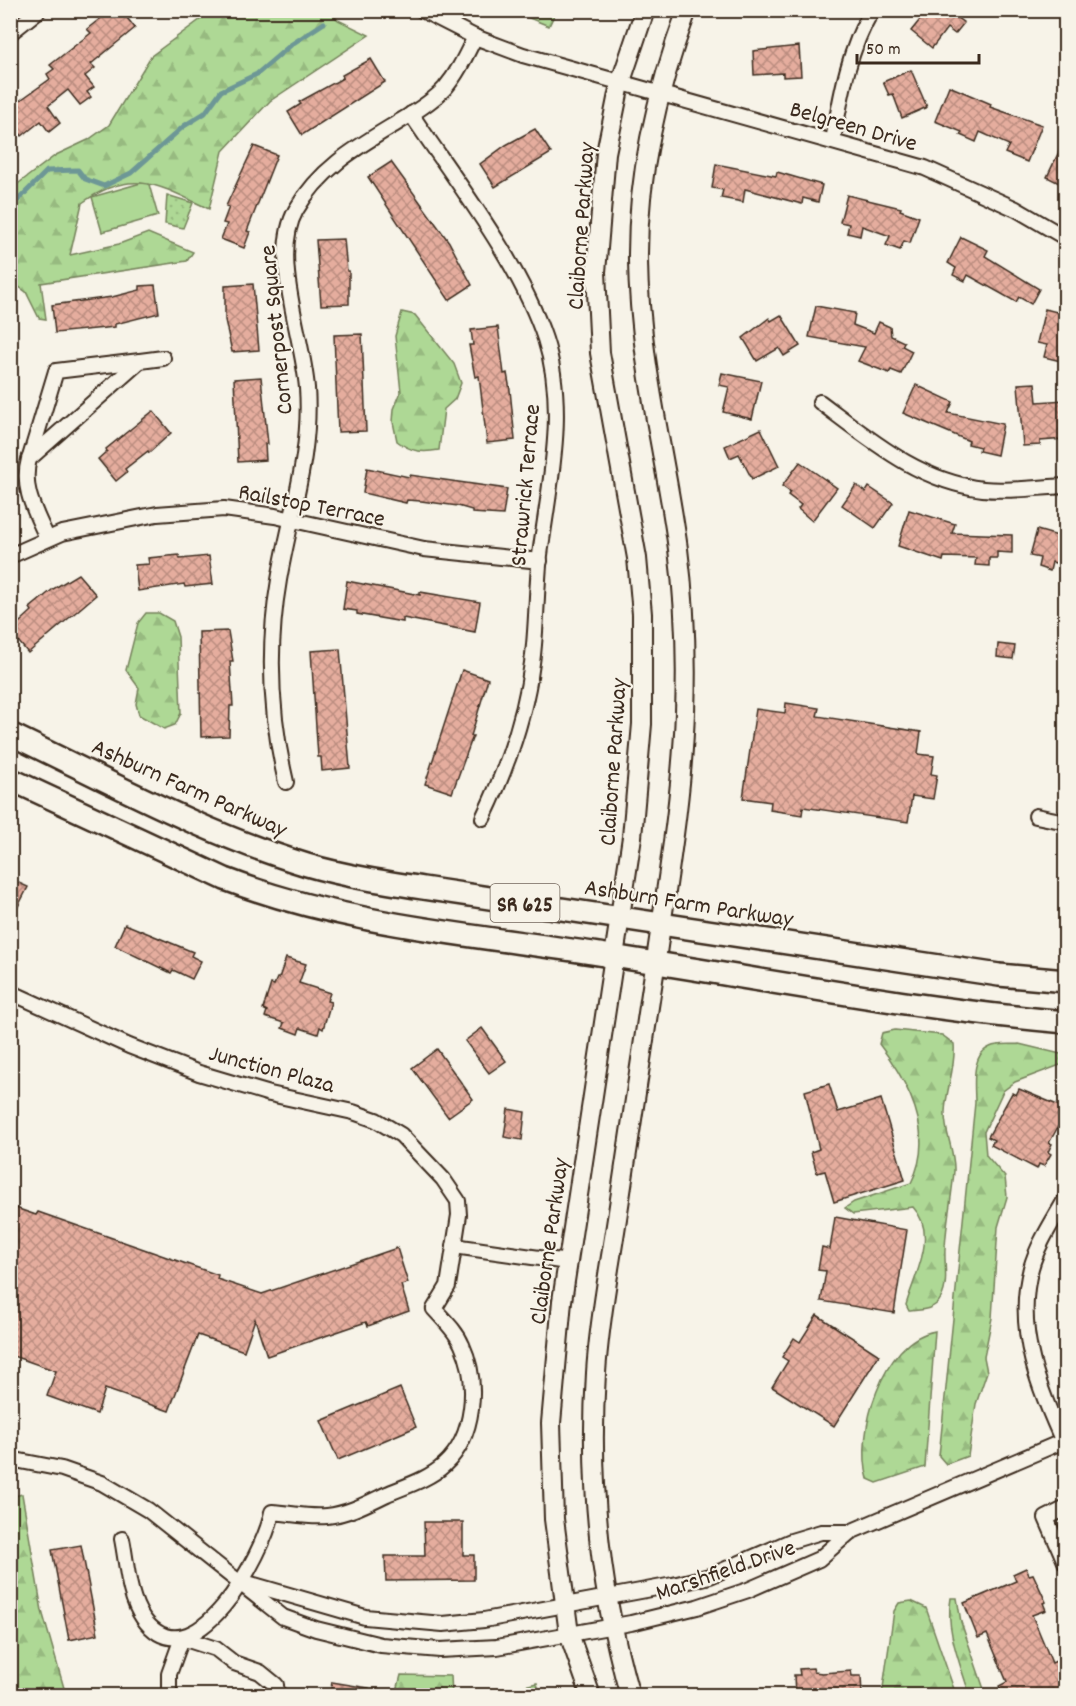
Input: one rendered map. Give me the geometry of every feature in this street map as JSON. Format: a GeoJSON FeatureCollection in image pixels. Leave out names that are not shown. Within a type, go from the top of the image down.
{"type":"FeatureCollection","features":[{"type":"Feature","properties":{"kind":"main road","name":"Claiborne Parkway"},"geometry":{"type":"LineString","coordinates":[[591,1695],[569,1634],[554,1519],[551,1423],[568,1262],[620,918],[638,777],[643,670],[642,614],[630,511],[600,353],[597,272],[606,153],[620,84],[645,10]]}},
{"type":"Feature","properties":{"kind":"main road"},"geometry":{"type":"LineString","coordinates":[[630,1695],[608,1597],[596,1492],[595,1379],[662,925],[681,770],[686,671],[678,550],[645,360],[639,275],[641,192],[659,94],[687,10]]}},
{"type":"Feature","properties":{"kind":"main road","name":"Ashburn Farm Parkway"},"geometry":{"type":"LineString","coordinates":[[10,734],[210,829],[307,865],[379,881],[662,925],[999,975],[1065,981]]}},
{"type":"Feature","properties":{"kind":"main road","name":"SR 625"},"geometry":{"type":"LineString","coordinates":[[10,779],[188,863],[260,892],[384,924],[1065,1022]]}},
{"type":"Feature","properties":{"kind":"street"},"geometry":{"type":"LineString","coordinates":[[10,33],[39,10]]}},
{"type":"Feature","properties":{"kind":"street","name":"Belgreen Drive"},"geometry":{"type":"LineString","coordinates":[[422,10],[475,37],[620,84],[896,159],[963,183],[1016,209],[1065,238]]}},
{"type":"Feature","properties":{"kind":"street"},"geometry":{"type":"LineString","coordinates":[[833,141],[842,90],[853,50],[872,10]]}},
{"type":"Feature","properties":{"kind":"street","name":"Cornerpost Square"},"geometry":{"type":"LineString","coordinates":[[286,782],[270,687],[272,628],[279,578],[305,456],[308,396],[287,263],[288,228],[306,193],[319,177],[341,157],[411,114],[444,89],[456,74],[475,37]]}},
{"type":"Feature","properties":{"kind":"street","name":"Strawrick Terrace"},"geometry":{"type":"LineString","coordinates":[[411,114],[519,278],[546,341],[554,376],[556,435],[540,561],[533,656],[523,714],[502,778],[483,818]]}},
{"type":"Feature","properties":{"kind":"street"},"geometry":{"type":"LineString","coordinates":[[46,538],[26,485],[25,474],[56,371],[163,358]]}},
{"type":"Feature","properties":{"kind":"street"},"geometry":{"type":"LineString","coordinates":[[29,459],[140,361]]}},
{"type":"Feature","properties":{"kind":"street"},"geometry":{"type":"LineString","coordinates":[[820,402],[895,457],[931,476],[958,485],[985,489],[1065,486]]}},
{"type":"Feature","properties":{"kind":"street","name":"Railstop Terrace"},"geometry":{"type":"LineString","coordinates":[[10,556],[46,538],[184,510],[251,511],[424,549],[540,561]]}},
{"type":"Feature","properties":{"kind":"street"},"geometry":{"type":"LineString","coordinates":[[1036,816],[1065,822]]}},
{"type":"Feature","properties":{"kind":"street","name":"Junction Plaza"},"geometry":{"type":"LineString","coordinates":[[10,992],[129,1046],[199,1073],[270,1094],[353,1112],[389,1126],[413,1144],[455,1195],[459,1215],[448,1286],[434,1309],[452,1328],[462,1344],[468,1362],[470,1419],[464,1439],[444,1465],[428,1476],[345,1512],[327,1516],[272,1512],[267,1532],[241,1581]]}},
{"type":"Feature","properties":{"kind":"street"},"geometry":{"type":"LineString","coordinates":[[1064,1443],[1041,1388],[1025,1334],[1025,1293],[1032,1265],[1065,1198]]}},
{"type":"Feature","properties":{"kind":"street"},"geometry":{"type":"LineString","coordinates":[[454,1245],[568,1262]]}},
{"type":"Feature","properties":{"kind":"street","name":"Marshfield Drive"},"geometry":{"type":"LineString","coordinates":[[241,1581],[283,1617],[315,1629],[381,1645],[440,1650],[497,1647],[697,1608],[748,1590],[819,1559],[850,1532],[1064,1443]]}},
{"type":"Feature","properties":{"kind":"street"},"geometry":{"type":"LineString","coordinates":[[10,1459],[62,1468],[102,1483],[148,1510],[195,1550],[241,1581],[210,1622],[196,1633],[182,1638]]}},
{"type":"Feature","properties":{"kind":"street"},"geometry":{"type":"LineString","coordinates":[[1065,1508],[1046,1518],[1065,1564]]}},
{"type":"Feature","properties":{"kind":"street","name":"Marshfield Drive"},"geometry":{"type":"LineString","coordinates":[[241,1581],[365,1617],[443,1624],[484,1620],[710,1576],[791,1541],[821,1532],[850,1532]]}},
{"type":"Feature","properties":{"kind":"street"},"geometry":{"type":"LineString","coordinates":[[122,1539],[139,1611],[152,1629],[216,1648],[234,1663],[260,1672],[276,1685],[278,1695]]}},
{"type":"Feature","properties":{"kind":"street"},"geometry":{"type":"LineString","coordinates":[[169,1695],[169,1674],[182,1638]]}},
{"type":"Feature","properties":{"kind":"green space"},"geometry":{"type":"Polygon","coordinates":[[[212,11],[329,11],[338,20],[369,35],[270,101],[223,151],[209,209],[160,187],[131,183],[116,185],[82,203],[70,255],[119,244],[148,233],[193,252],[187,261],[41,283],[46,319],[39,318],[26,292],[11,281],[11,189],[56,155],[88,140],[109,125],[151,56],[212,11]]]}},
{"type":"Feature","properties":{"kind":"green space"},"geometry":{"type":"Polygon","coordinates":[[[512,11],[556,11],[549,26],[512,11]]]}},
{"type":"Feature","properties":{"kind":"green space"},"geometry":{"type":"Polygon","coordinates":[[[148,181],[158,216],[102,232],[92,197],[148,181]]]}},
{"type":"Feature","properties":{"kind":"green space"},"geometry":{"type":"Polygon","coordinates":[[[167,195],[193,203],[183,228],[165,224],[167,195]]]}},
{"type":"Feature","properties":{"kind":"green space"},"geometry":{"type":"Polygon","coordinates":[[[402,312],[415,315],[454,364],[461,383],[455,399],[444,409],[439,450],[417,451],[397,441],[393,422],[394,409],[401,392],[395,336],[402,312]]]}},
{"type":"Feature","properties":{"kind":"green space"},"geometry":{"type":"Polygon","coordinates":[[[146,613],[159,613],[173,621],[178,637],[181,713],[175,725],[164,729],[139,715],[136,704],[139,688],[126,670],[138,623],[146,613]]]}},
{"type":"Feature","properties":{"kind":"green space"},"geometry":{"type":"Polygon","coordinates":[[[895,1030],[942,1035],[954,1044],[954,1061],[945,1112],[954,1171],[946,1239],[945,1286],[941,1298],[935,1305],[927,1309],[909,1311],[906,1305],[919,1269],[924,1243],[924,1230],[920,1218],[913,1207],[853,1214],[845,1208],[854,1202],[911,1183],[918,1165],[921,1147],[916,1110],[900,1075],[879,1044],[882,1033],[895,1030]]]}},
{"type":"Feature","properties":{"kind":"green space"},"geometry":{"type":"Polygon","coordinates":[[[1019,1044],[1065,1055],[1063,1064],[1015,1082],[1003,1091],[984,1132],[986,1155],[1005,1177],[1007,1197],[998,1227],[992,1318],[984,1357],[987,1372],[976,1404],[968,1456],[946,1464],[939,1456],[975,1103],[976,1064],[979,1057],[990,1047],[1019,1044]]]}},
{"type":"Feature","properties":{"kind":"green space"},"geometry":{"type":"Polygon","coordinates":[[[935,1331],[925,1467],[877,1483],[868,1479],[865,1460],[870,1415],[877,1392],[887,1370],[900,1352],[916,1338],[935,1331]]]}},
{"type":"Feature","properties":{"kind":"green space"},"geometry":{"type":"Polygon","coordinates":[[[22,1494],[42,1611],[66,1695],[11,1695],[11,1497],[22,1494]]]}},
{"type":"Feature","properties":{"kind":"green space"},"geometry":{"type":"Polygon","coordinates":[[[951,1598],[957,1598],[961,1622],[986,1695],[970,1695],[969,1693],[952,1634],[951,1598]]]}},
{"type":"Feature","properties":{"kind":"green space"},"geometry":{"type":"Polygon","coordinates":[[[911,1601],[926,1608],[956,1695],[882,1695],[894,1611],[899,1603],[911,1601]]]}},
{"type":"Feature","properties":{"kind":"green space"},"geometry":{"type":"Polygon","coordinates":[[[401,1675],[451,1676],[452,1695],[396,1695],[401,1675]]]}},
{"type":"Feature","properties":{"kind":"green space"},"geometry":{"type":"Polygon","coordinates":[[[537,1683],[540,1695],[487,1695],[537,1683]]]}},
{"type":"Feature","properties":{"kind":"building"},"geometry":{"type":"Polygon","coordinates":[[[111,10],[121,10],[135,28],[91,64],[95,68],[85,76],[94,87],[87,92],[91,97],[80,105],[68,90],[48,106],[60,123],[49,132],[41,121],[22,136],[10,121],[10,112],[17,106],[15,104],[50,79],[47,74],[54,69],[50,65],[91,33],[87,29],[111,10]]]}},
{"type":"Feature","properties":{"kind":"building"},"geometry":{"type":"Polygon","coordinates":[[[928,10],[961,10],[956,17],[964,23],[955,34],[947,28],[932,48],[911,31],[928,10]]]}},
{"type":"Feature","properties":{"kind":"building"},"geometry":{"type":"Polygon","coordinates":[[[799,46],[801,76],[783,77],[783,73],[754,75],[753,51],[799,46]]]}},
{"type":"Feature","properties":{"kind":"building"},"geometry":{"type":"Polygon","coordinates":[[[371,59],[385,82],[302,135],[288,112],[301,104],[299,102],[343,78],[342,75],[371,59]]]}},
{"type":"Feature","properties":{"kind":"building"},"geometry":{"type":"Polygon","coordinates":[[[911,70],[927,107],[902,118],[893,94],[889,95],[883,82],[911,70]]]}},
{"type":"Feature","properties":{"kind":"building"},"geometry":{"type":"Polygon","coordinates":[[[949,86],[991,104],[990,107],[1042,125],[1027,162],[1005,153],[1009,145],[980,132],[976,142],[960,135],[962,132],[935,121],[949,86]]]}},
{"type":"Feature","properties":{"kind":"building"},"geometry":{"type":"Polygon","coordinates":[[[535,129],[551,153],[495,187],[480,164],[506,145],[535,129]]]}},
{"type":"Feature","properties":{"kind":"building"},"geometry":{"type":"Polygon","coordinates":[[[1065,139],[1065,186],[1047,177],[1065,139]]]}},
{"type":"Feature","properties":{"kind":"building"},"geometry":{"type":"Polygon","coordinates":[[[254,146],[277,155],[247,231],[250,232],[244,248],[221,239],[227,224],[223,223],[229,207],[226,206],[254,146]]]}},
{"type":"Feature","properties":{"kind":"building"},"geometry":{"type":"Polygon","coordinates":[[[391,162],[449,242],[472,285],[449,300],[368,177],[391,162]]]}},
{"type":"Feature","properties":{"kind":"building"},"geometry":{"type":"Polygon","coordinates":[[[716,164],[776,176],[777,172],[822,185],[818,202],[803,198],[802,204],[745,189],[743,202],[721,198],[723,190],[712,188],[716,164]]]}},
{"type":"Feature","properties":{"kind":"building"},"geometry":{"type":"Polygon","coordinates":[[[847,195],[901,208],[900,210],[919,217],[910,243],[904,241],[900,250],[886,245],[890,236],[862,226],[860,236],[847,233],[849,224],[840,222],[847,195]]]}},
{"type":"Feature","properties":{"kind":"building"},"geometry":{"type":"Polygon","coordinates":[[[961,237],[988,250],[985,256],[1039,289],[1031,304],[1019,297],[1016,302],[968,275],[965,281],[953,275],[956,268],[948,263],[961,237]]]}},
{"type":"Feature","properties":{"kind":"building"},"geometry":{"type":"Polygon","coordinates":[[[344,239],[347,271],[349,271],[349,304],[321,305],[316,240],[344,239]]]}},
{"type":"Feature","properties":{"kind":"building"},"geometry":{"type":"Polygon","coordinates":[[[253,284],[259,350],[232,352],[225,320],[225,286],[253,284]]]}},
{"type":"Feature","properties":{"kind":"building"},"geometry":{"type":"Polygon","coordinates":[[[155,285],[159,313],[115,324],[115,327],[55,333],[52,305],[112,297],[140,290],[140,286],[155,285]]]}},
{"type":"Feature","properties":{"kind":"building"},"geometry":{"type":"Polygon","coordinates":[[[816,306],[855,313],[853,325],[874,333],[879,322],[890,327],[891,336],[904,342],[902,346],[912,351],[901,374],[891,370],[889,373],[858,361],[865,347],[809,337],[816,306]]]}},
{"type":"Feature","properties":{"kind":"building"},"geometry":{"type":"Polygon","coordinates":[[[1045,309],[1065,314],[1065,362],[1044,357],[1047,345],[1037,343],[1045,309]]]}},
{"type":"Feature","properties":{"kind":"building"},"geometry":{"type":"Polygon","coordinates":[[[781,315],[800,346],[784,356],[779,348],[757,361],[743,338],[769,318],[771,321],[781,315]]]}},
{"type":"Feature","properties":{"kind":"building"},"geometry":{"type":"Polygon","coordinates":[[[498,327],[504,374],[507,373],[510,390],[515,440],[487,443],[479,376],[475,377],[469,345],[473,345],[471,330],[498,327]]]}},
{"type":"Feature","properties":{"kind":"building"},"geometry":{"type":"Polygon","coordinates":[[[362,334],[366,431],[338,432],[334,335],[362,334]]]}},
{"type":"Feature","properties":{"kind":"building"},"geometry":{"type":"Polygon","coordinates":[[[722,373],[761,381],[752,419],[723,412],[729,387],[719,385],[722,373]]]}},
{"type":"Feature","properties":{"kind":"building"},"geometry":{"type":"Polygon","coordinates":[[[261,377],[268,444],[265,444],[266,460],[238,462],[234,379],[261,377]]]}},
{"type":"Feature","properties":{"kind":"building"},"geometry":{"type":"Polygon","coordinates":[[[1035,383],[1037,402],[1065,400],[1065,439],[1040,441],[1040,445],[1023,446],[1018,384],[1035,383]]]}},
{"type":"Feature","properties":{"kind":"building"},"geometry":{"type":"Polygon","coordinates":[[[916,385],[953,402],[948,413],[1003,424],[997,455],[979,451],[980,447],[968,444],[969,441],[903,413],[916,385]]]}},
{"type":"Feature","properties":{"kind":"building"},"geometry":{"type":"Polygon","coordinates":[[[153,411],[171,433],[149,453],[148,451],[125,469],[127,472],[116,481],[98,459],[107,451],[106,449],[153,411]]]}},
{"type":"Feature","properties":{"kind":"building"},"geometry":{"type":"Polygon","coordinates":[[[761,429],[779,466],[752,479],[739,454],[730,458],[725,446],[761,429]]]}},
{"type":"Feature","properties":{"kind":"building"},"geometry":{"type":"Polygon","coordinates":[[[800,462],[837,488],[812,521],[798,509],[801,505],[788,495],[790,492],[782,486],[800,462]]]}},
{"type":"Feature","properties":{"kind":"building"},"geometry":{"type":"Polygon","coordinates":[[[367,468],[409,477],[410,475],[507,489],[503,515],[472,513],[472,510],[458,506],[421,501],[407,500],[406,503],[363,493],[367,468]]]}},
{"type":"Feature","properties":{"kind":"building"},"geometry":{"type":"Polygon","coordinates":[[[856,485],[866,492],[869,487],[893,503],[875,528],[842,505],[856,485]]]}},
{"type":"Feature","properties":{"kind":"building"},"geometry":{"type":"Polygon","coordinates":[[[909,510],[955,524],[952,533],[1012,535],[1012,553],[997,552],[997,558],[989,558],[989,566],[975,565],[976,558],[944,557],[943,561],[898,546],[909,510]]]}},
{"type":"Feature","properties":{"kind":"building"},"geometry":{"type":"Polygon","coordinates":[[[1037,530],[1065,538],[1065,566],[1052,562],[1050,571],[1038,567],[1040,558],[1030,556],[1037,530]]]}},
{"type":"Feature","properties":{"kind":"building"},"geometry":{"type":"Polygon","coordinates":[[[179,555],[180,559],[209,556],[213,584],[185,587],[184,584],[138,591],[135,565],[149,564],[148,558],[179,555]]]}},
{"type":"Feature","properties":{"kind":"building"},"geometry":{"type":"Polygon","coordinates":[[[78,574],[96,595],[28,653],[10,631],[32,611],[30,608],[53,589],[78,574]]]}},
{"type":"Feature","properties":{"kind":"building"},"geometry":{"type":"Polygon","coordinates":[[[347,581],[420,595],[420,592],[480,602],[475,632],[403,618],[403,622],[357,614],[357,611],[343,609],[347,581]]]}},
{"type":"Feature","properties":{"kind":"building"},"geometry":{"type":"Polygon","coordinates":[[[228,631],[233,661],[230,661],[233,706],[230,706],[229,736],[201,737],[199,632],[228,631]]]}},
{"type":"Feature","properties":{"kind":"building"},"geometry":{"type":"Polygon","coordinates":[[[998,644],[1015,646],[1013,659],[997,657],[998,644]]]}},
{"type":"Feature","properties":{"kind":"building"},"geometry":{"type":"Polygon","coordinates":[[[340,649],[350,768],[322,771],[321,757],[318,757],[311,651],[340,649]]]}},
{"type":"Feature","properties":{"kind":"building"},"geometry":{"type":"Polygon","coordinates":[[[462,670],[488,679],[471,736],[473,736],[452,793],[425,784],[462,670]]]}},
{"type":"Feature","properties":{"kind":"building"},"geometry":{"type":"Polygon","coordinates":[[[786,703],[819,708],[817,716],[921,732],[918,754],[934,756],[931,774],[937,775],[933,799],[912,796],[908,822],[803,807],[802,815],[770,810],[771,802],[743,798],[756,709],[785,713],[786,703]]]}},
{"type":"Feature","properties":{"kind":"building"},"geometry":{"type":"Polygon","coordinates":[[[10,879],[28,887],[10,922],[10,879]]]}},
{"type":"Feature","properties":{"kind":"building"},"geometry":{"type":"Polygon","coordinates":[[[125,924],[193,952],[191,956],[201,961],[192,979],[173,970],[171,973],[115,946],[125,924]]]}},
{"type":"Feature","properties":{"kind":"building"},"geometry":{"type":"Polygon","coordinates":[[[286,958],[306,964],[299,983],[330,993],[327,1001],[331,1002],[323,1029],[320,1027],[318,1034],[300,1028],[298,1034],[282,1028],[284,1023],[265,1017],[267,1011],[263,1009],[271,984],[274,985],[279,978],[286,958]]]}},
{"type":"Feature","properties":{"kind":"building"},"geometry":{"type":"Polygon","coordinates":[[[482,1028],[506,1061],[489,1073],[465,1041],[482,1028]]]}},
{"type":"Feature","properties":{"kind":"building"},"geometry":{"type":"Polygon","coordinates":[[[437,1049],[473,1099],[448,1117],[412,1068],[437,1049]]]}},
{"type":"Feature","properties":{"kind":"building"},"geometry":{"type":"Polygon","coordinates":[[[829,1084],[838,1112],[881,1099],[905,1180],[834,1202],[825,1171],[817,1173],[811,1152],[819,1149],[805,1091],[829,1084]]]}},
{"type":"Feature","properties":{"kind":"building"},"geometry":{"type":"Polygon","coordinates":[[[1019,1089],[1062,1107],[1058,1115],[1063,1118],[1049,1143],[1052,1144],[1048,1152],[1051,1154],[1044,1166],[1039,1164],[1037,1169],[991,1145],[994,1140],[988,1137],[1012,1093],[1016,1095],[1019,1089]]]}},
{"type":"Feature","properties":{"kind":"building"},"geometry":{"type":"Polygon","coordinates":[[[508,1109],[525,1112],[522,1140],[504,1137],[508,1109]]]}},
{"type":"Feature","properties":{"kind":"building"},"geometry":{"type":"Polygon","coordinates":[[[10,1206],[36,1215],[38,1212],[218,1275],[217,1279],[262,1294],[397,1248],[408,1283],[401,1285],[409,1311],[368,1326],[366,1322],[267,1356],[255,1319],[244,1351],[198,1335],[169,1411],[105,1389],[97,1414],[47,1396],[56,1371],[10,1355],[10,1289],[16,1274],[10,1272],[10,1206]]]}},
{"type":"Feature","properties":{"kind":"building"},"geometry":{"type":"Polygon","coordinates":[[[835,1217],[907,1230],[894,1313],[821,1301],[826,1271],[818,1270],[822,1247],[830,1249],[835,1217]]]}},
{"type":"Feature","properties":{"kind":"building"},"geometry":{"type":"Polygon","coordinates":[[[817,1315],[879,1355],[834,1426],[772,1387],[788,1361],[782,1357],[794,1338],[800,1342],[817,1315]]]}},
{"type":"Feature","properties":{"kind":"building"},"geometry":{"type":"Polygon","coordinates":[[[400,1388],[416,1427],[338,1460],[321,1421],[400,1388]]]}},
{"type":"Feature","properties":{"kind":"building"},"geometry":{"type":"Polygon","coordinates":[[[424,1522],[463,1522],[463,1555],[474,1555],[474,1580],[386,1581],[385,1556],[425,1556],[424,1522]]]}},
{"type":"Feature","properties":{"kind":"building"},"geometry":{"type":"Polygon","coordinates":[[[81,1545],[98,1634],[69,1640],[52,1550],[81,1545]]]}},
{"type":"Feature","properties":{"kind":"building"},"geometry":{"type":"Polygon","coordinates":[[[1026,1568],[1029,1575],[1033,1574],[1046,1602],[1043,1603],[1046,1610],[1032,1615],[1052,1663],[1065,1657],[1065,1695],[1003,1695],[999,1686],[1007,1682],[987,1634],[978,1638],[964,1603],[1016,1581],[1013,1574],[1026,1568]]]}},
{"type":"Feature","properties":{"kind":"building"},"geometry":{"type":"Polygon","coordinates":[[[813,1668],[814,1672],[851,1671],[852,1676],[861,1676],[862,1695],[795,1695],[794,1675],[800,1675],[799,1669],[813,1668]]]}},
{"type":"Feature","properties":{"kind":"building"},"geometry":{"type":"Polygon","coordinates":[[[332,1682],[369,1688],[368,1695],[330,1695],[332,1682]]]}},
{"type":"Feature","properties":{"kind":"waterway"},"geometry":{"type":"LineString","coordinates":[[10,208],[47,171],[78,170],[85,179],[104,186],[131,173],[184,126],[205,113],[221,91],[257,74],[292,44],[324,23]]}}]}
